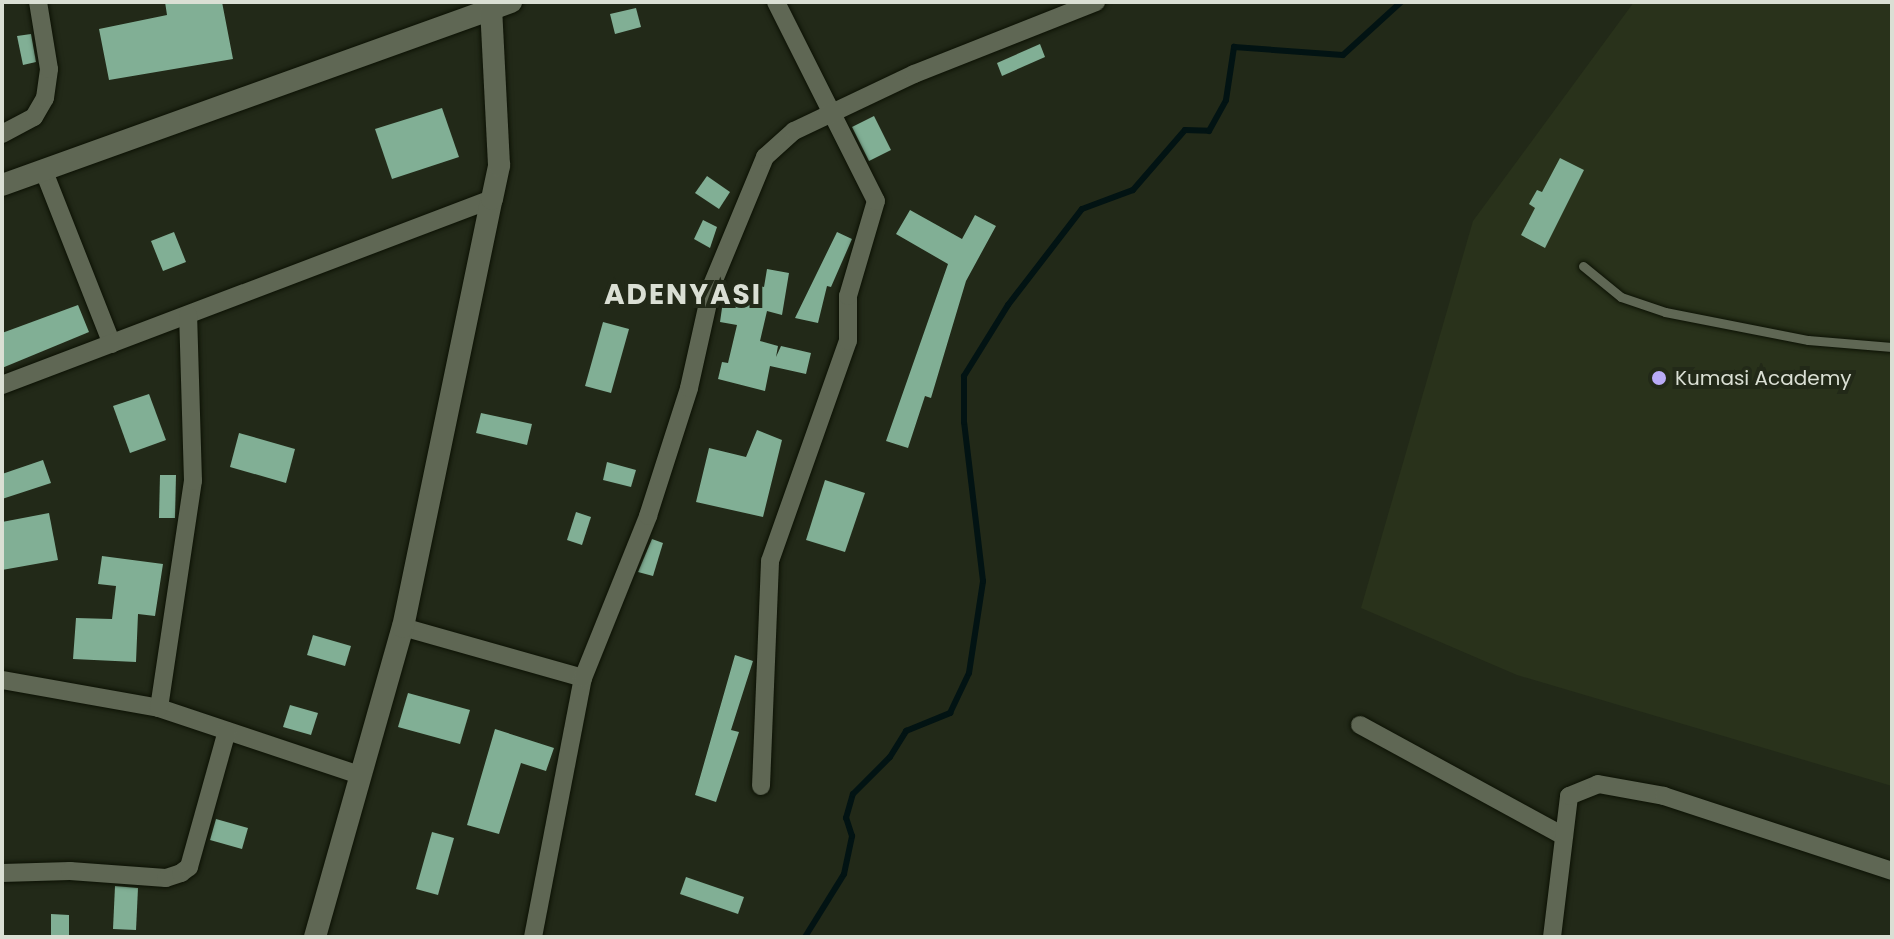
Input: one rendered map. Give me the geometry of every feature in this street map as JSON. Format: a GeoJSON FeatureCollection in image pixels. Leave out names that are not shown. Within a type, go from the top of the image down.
{"type":"FeatureCollection","features":[{"type":"Feature","properties":{"kind":"street"},"geometry":{"type":"LineString","coordinates":[[2,134],[34,117],[45,98],[49,69],[38,2]]}},
{"type":"Feature","properties":{"kind":"street"},"geometry":{"type":"LineString","coordinates":[[761,786],[770,561],[848,341],[848,296],[876,201],[776,2]]}},
{"type":"Feature","properties":{"kind":"street"},"geometry":{"type":"LineString","coordinates":[[533,937],[583,678],[648,516],[689,388],[712,285],[765,157],[794,131],[914,74],[1096,2]]}},
{"type":"Feature","properties":{"kind":"street"},"geometry":{"type":"LineString","coordinates":[[2,185],[497,4],[499,165],[403,627],[315,937]]}},
{"type":"Feature","properties":{"kind":"street"},"geometry":{"type":"LineString","coordinates":[[43,169],[112,344]]}},
{"type":"Feature","properties":{"kind":"street"},"geometry":{"type":"LineString","coordinates":[[2,385],[492,199]]}},
{"type":"Feature","properties":{"kind":"street"},"geometry":{"type":"LineString","coordinates":[[159,708],[193,481],[188,315]]}},
{"type":"Feature","properties":{"kind":"street"},"geometry":{"type":"LineString","coordinates":[[403,627],[583,678]]}},
{"type":"Feature","properties":{"kind":"street"},"geometry":{"type":"LineString","coordinates":[[2,680],[159,708],[359,775]]}},
{"type":"Feature","properties":{"kind":"street"},"geometry":{"type":"LineString","coordinates":[[1360,725],[1564,836]]}},
{"type":"Feature","properties":{"kind":"street"},"geometry":{"type":"LineString","coordinates":[[2,873],[70,871],[166,878],[181,873],[189,867],[227,731]]}},
{"type":"Feature","properties":{"kind":"street"},"geometry":{"type":"LineString","coordinates":[[1552,937],[1569,796],[1598,784],[1664,796],[1892,871]]}},
{"type":"Feature","properties":{"kind":"lane"},"geometry":{"type":"LineString","coordinates":[[1583,266],[1621,297],[1665,312],[1808,340],[1892,347]]}},
{"type":"Feature","properties":{"kind":"shaded area","name":"Kumasi Academy"},"geometry":{"type":"Polygon","coordinates":[[[1634,2],[1892,2],[1892,786],[1517,675],[1361,608],[1473,221],[1634,2]]]}},
{"type":"Feature","properties":{"kind":"building"},"geometry":{"type":"Polygon","coordinates":[[[165,2],[222,2],[233,59],[109,80],[99,29],[167,15],[165,2]]]}},
{"type":"Feature","properties":{"kind":"building"},"geometry":{"type":"Polygon","coordinates":[[[636,8],[641,27],[615,34],[610,14],[636,8]]]}},
{"type":"Feature","properties":{"kind":"building"},"geometry":{"type":"Polygon","coordinates":[[[31,34],[36,62],[23,65],[17,36],[31,34]]]}},
{"type":"Feature","properties":{"kind":"building"},"geometry":{"type":"Polygon","coordinates":[[[1040,44],[1045,57],[1002,76],[997,63],[1040,44]]]}},
{"type":"Feature","properties":{"kind":"building"},"geometry":{"type":"Polygon","coordinates":[[[442,108],[459,157],[392,179],[375,129],[442,108]]]}},
{"type":"Feature","properties":{"kind":"building"},"geometry":{"type":"Polygon","coordinates":[[[874,116],[891,150],[869,161],[852,127],[874,116]]]}},
{"type":"Feature","properties":{"kind":"building"},"geometry":{"type":"Polygon","coordinates":[[[1560,158],[1584,170],[1545,248],[1521,235],[1535,208],[1529,204],[1537,190],[1542,192],[1560,158]]]}},
{"type":"Feature","properties":{"kind":"building"},"geometry":{"type":"Polygon","coordinates":[[[707,176],[730,192],[719,209],[695,193],[707,176]]]}},
{"type":"Feature","properties":{"kind":"building"},"geometry":{"type":"Polygon","coordinates":[[[910,210],[962,239],[975,215],[996,226],[966,281],[931,398],[925,396],[908,448],[886,441],[948,264],[896,234],[910,210]]]}},
{"type":"Feature","properties":{"kind":"building"},"geometry":{"type":"Polygon","coordinates":[[[703,220],[717,227],[710,248],[694,239],[703,220]]]}},
{"type":"Feature","properties":{"kind":"building"},"geometry":{"type":"Polygon","coordinates":[[[174,232],[186,262],[163,271],[151,241],[174,232]]]}},
{"type":"Feature","properties":{"kind":"building"},"geometry":{"type":"Polygon","coordinates":[[[837,232],[852,239],[831,287],[827,286],[818,323],[795,318],[837,232]]]}},
{"type":"Feature","properties":{"kind":"building"},"geometry":{"type":"Polygon","coordinates":[[[767,269],[789,273],[782,315],[767,311],[760,341],[778,346],[776,357],[781,346],[811,353],[806,374],[770,366],[765,391],[718,379],[722,362],[728,363],[737,325],[720,322],[723,301],[742,304],[747,283],[764,287],[767,269]]]}},
{"type":"Feature","properties":{"kind":"building"},"geometry":{"type":"Polygon","coordinates":[[[78,305],[89,332],[2,368],[2,333],[78,305]]]}},
{"type":"Feature","properties":{"kind":"building"},"geometry":{"type":"Polygon","coordinates":[[[603,322],[629,329],[611,393],[585,386],[603,322]]]}},
{"type":"Feature","properties":{"kind":"building"},"geometry":{"type":"Polygon","coordinates":[[[149,394],[166,440],[130,453],[113,406],[149,394]]]}},
{"type":"Feature","properties":{"kind":"building"},"geometry":{"type":"Polygon","coordinates":[[[481,413],[532,424],[527,445],[476,433],[481,413]]]}},
{"type":"Feature","properties":{"kind":"building"},"geometry":{"type":"Polygon","coordinates":[[[757,430],[782,440],[763,517],[696,502],[709,448],[746,457],[757,430]]]}},
{"type":"Feature","properties":{"kind":"building"},"geometry":{"type":"Polygon","coordinates":[[[239,433],[295,449],[286,483],[230,467],[239,433]]]}},
{"type":"Feature","properties":{"kind":"building"},"geometry":{"type":"Polygon","coordinates":[[[43,460],[51,483],[2,499],[2,474],[43,460]]]}},
{"type":"Feature","properties":{"kind":"building"},"geometry":{"type":"Polygon","coordinates":[[[607,462],[636,470],[631,487],[603,480],[607,462]]]}},
{"type":"Feature","properties":{"kind":"building"},"geometry":{"type":"Polygon","coordinates":[[[160,475],[176,475],[175,518],[159,518],[160,475]]]}},
{"type":"Feature","properties":{"kind":"building"},"geometry":{"type":"Polygon","coordinates":[[[825,480],[865,493],[845,552],[806,540],[825,480]]]}},
{"type":"Feature","properties":{"kind":"building"},"geometry":{"type":"Polygon","coordinates":[[[576,512],[591,517],[582,545],[567,540],[576,512]]]}},
{"type":"Feature","properties":{"kind":"building"},"geometry":{"type":"Polygon","coordinates":[[[49,513],[58,560],[2,570],[2,522],[49,513]]]}},
{"type":"Feature","properties":{"kind":"building"},"geometry":{"type":"Polygon","coordinates":[[[652,539],[663,543],[653,576],[638,572],[652,539]]]}},
{"type":"Feature","properties":{"kind":"building"},"geometry":{"type":"Polygon","coordinates":[[[102,556],[163,564],[155,616],[138,614],[136,662],[73,659],[76,618],[112,619],[116,586],[98,584],[102,556]]]}},
{"type":"Feature","properties":{"kind":"building"},"geometry":{"type":"Polygon","coordinates":[[[313,635],[351,646],[345,666],[307,655],[313,635]]]}},
{"type":"Feature","properties":{"kind":"building"},"geometry":{"type":"Polygon","coordinates":[[[735,655],[753,661],[731,730],[739,732],[716,802],[695,795],[735,655]]]}},
{"type":"Feature","properties":{"kind":"building"},"geometry":{"type":"Polygon","coordinates":[[[408,693],[470,710],[460,744],[398,727],[408,693]]]}},
{"type":"Feature","properties":{"kind":"building"},"geometry":{"type":"Polygon","coordinates":[[[290,705],[318,713],[311,735],[283,727],[290,705]]]}},
{"type":"Feature","properties":{"kind":"building"},"geometry":{"type":"Polygon","coordinates":[[[495,729],[554,748],[546,771],[521,763],[499,834],[467,825],[495,729]]]}},
{"type":"Feature","properties":{"kind":"building"},"geometry":{"type":"Polygon","coordinates":[[[216,819],[248,828],[242,849],[210,840],[216,819]]]}},
{"type":"Feature","properties":{"kind":"building"},"geometry":{"type":"Polygon","coordinates":[[[432,832],[454,838],[438,895],[416,889],[432,832]]]}},
{"type":"Feature","properties":{"kind":"building"},"geometry":{"type":"Polygon","coordinates":[[[686,877],[744,897],[738,914],[680,894],[686,877]]]}},
{"type":"Feature","properties":{"kind":"building"},"geometry":{"type":"Polygon","coordinates":[[[115,886],[138,888],[136,930],[113,929],[115,886]]]}},
{"type":"Feature","properties":{"kind":"building"},"geometry":{"type":"Polygon","coordinates":[[[51,914],[69,915],[69,936],[51,936],[51,914]]]}},
{"type":"Feature","properties":{"kind":"waterway"},"geometry":{"type":"LineString","coordinates":[[805,937],[844,874],[852,836],[846,818],[853,794],[890,757],[906,731],[950,713],[969,673],[983,581],[964,422],[964,376],[1008,305],[1082,209],[1133,190],[1185,130],[1209,131],[1226,100],[1234,47],[1343,55],[1401,2]]}},
{"type":"Feature","properties":{"kind":"place","name":"Kumasi Academy"},"geometry":{"type":"Point","coordinates":[1659,378]}},
{"type":"Feature","properties":{"kind":"district","name":"ADENYASI"},"geometry":{"type":"Point","coordinates":[683,295]}}]}
